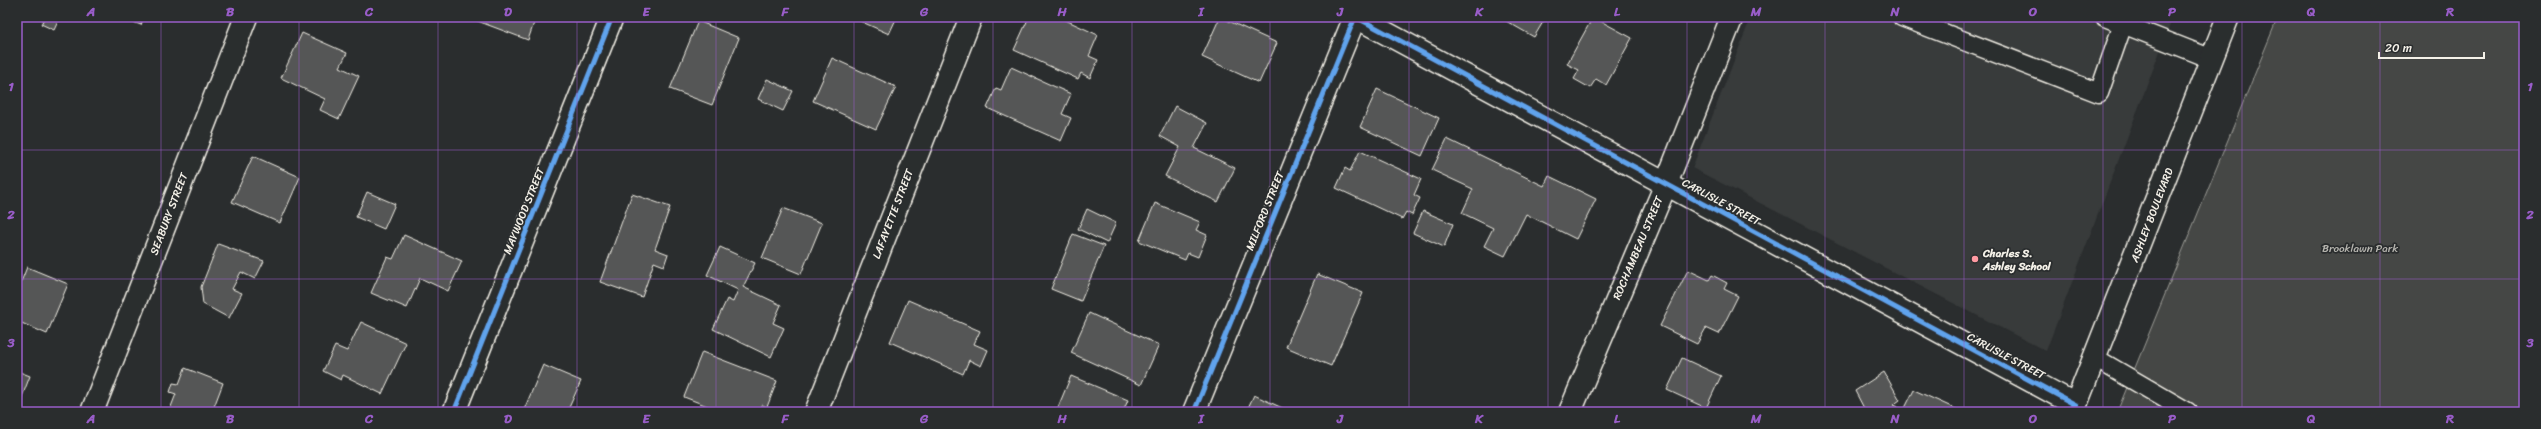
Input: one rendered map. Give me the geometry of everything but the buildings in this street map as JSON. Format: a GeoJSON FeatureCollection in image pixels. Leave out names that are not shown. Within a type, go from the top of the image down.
{"type":"FeatureCollection","features":[{"type":"Feature","properties":{"kind":"street","name":"SEABURY STREET"},"geometry":{"type":"LineString","coordinates":[[92,412],[246,17]]}},
{"type":"Feature","properties":{"kind":"street","name":"MAYWOOD STREET"},"geometry":{"type":"LineString","coordinates":[[454,412],[612,17]]}},
{"type":"Feature","properties":{"kind":"street","name":"LAFAYETTE STREET"},"geometry":{"type":"LineString","coordinates":[[816,412],[971,17]]}},
{"type":"Feature","properties":{"kind":"street","name":"CARLISLE STREET"},"geometry":{"type":"LineString","coordinates":[[1356,17],[1666,184],[2075,409]]}},
{"type":"Feature","properties":{"kind":"street","name":"MILFORD STREET"},"geometry":{"type":"LineString","coordinates":[[1194,412],[1356,17]]}},
{"type":"Feature","properties":{"kind":"street","name":"ROCHAMBEAU STREET"},"geometry":{"type":"LineString","coordinates":[[1570,412],[1666,184],[1732,17]]}},
{"type":"Feature","properties":{"kind":"street","name":"ASHLEY BOULEVARD"},"geometry":{"type":"LineString","coordinates":[[2075,409],[2227,17]]}},
{"type":"Feature","properties":{"kind":"lane"},"geometry":{"type":"LineString","coordinates":[[1902,17],[2099,93],[2123,24]]}},
{"type":"Feature","properties":{"kind":"lane"},"geometry":{"type":"LineString","coordinates":[[2104,17],[2212,59]]}},
{"type":"Feature","properties":{"kind":"lane"},"geometry":{"type":"LineString","coordinates":[[2095,358],[2188,412]]}},
{"type":"Feature","properties":{"kind":"shaded area","name":"Charles S. Ashley School"},"geometry":{"type":"Polygon","coordinates":[[[1751,17],[2173,17],[2046,351],[1692,168],[1751,17]]]}},
{"type":"Feature","properties":{"kind":"green space","name":"Brooklawn Park"},"geometry":{"type":"Polygon","coordinates":[[[2278,17],[2524,17],[2524,412],[2117,412],[2278,17]]]}},
{"type":"Feature","properties":{"kind":"cycle path"},"geometry":{"type":"LineString","coordinates":[[454,412],[612,17]]}},
{"type":"Feature","properties":{"kind":"cycle path"},"geometry":{"type":"LineString","coordinates":[[1194,412],[1355,17]]}},
{"type":"Feature","properties":{"kind":"cycle path"},"geometry":{"type":"LineString","coordinates":[[1356,17],[2076,405]]}},
{"type":"Feature","properties":{"kind":"place","name":"Charles S. Ashley School"},"geometry":{"type":"Point","coordinates":[1975,259]}}]}
